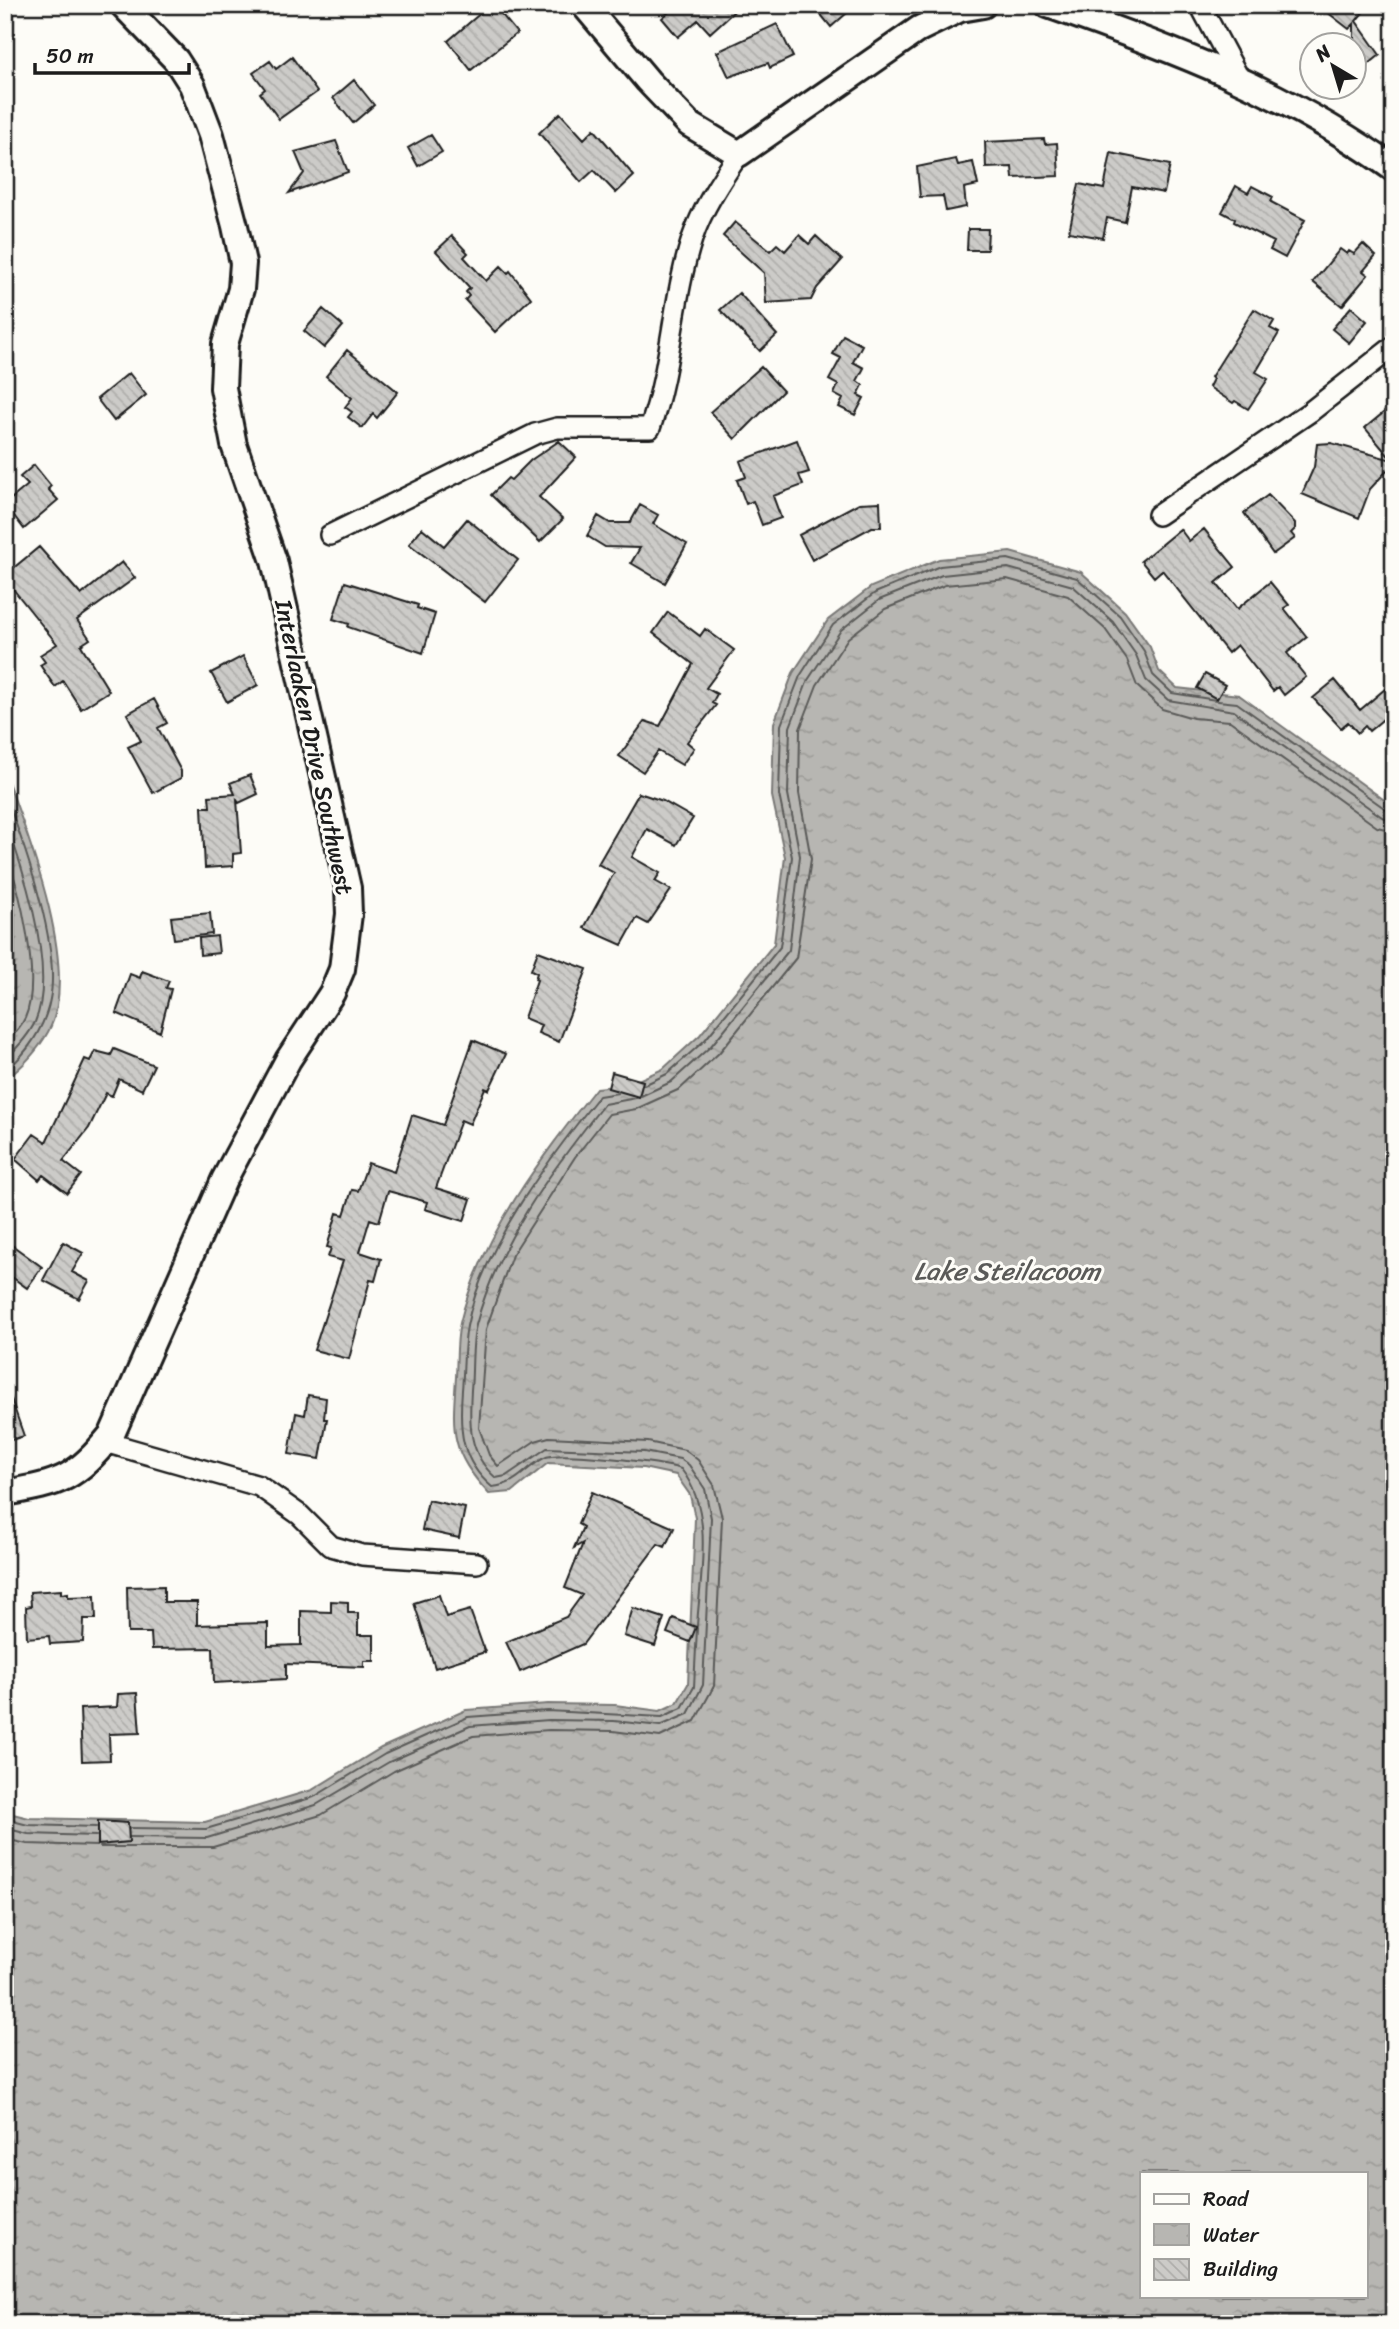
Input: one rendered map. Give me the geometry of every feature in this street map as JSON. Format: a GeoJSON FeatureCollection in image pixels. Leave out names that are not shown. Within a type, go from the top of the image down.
{"type":"FeatureCollection","features":[{"type":"Feature","properties":{"kind":"street","name":"Interlaaken Drive Southwest"},"geometry":{"type":"LineString","coordinates":[[5,1493],[58,1482],[73,1475],[99,1452],[105,1442],[131,1395],[174,1289],[224,1180],[288,1060],[332,993],[342,969],[349,914],[348,888],[274,561],[234,444],[224,397],[221,367],[241,289],[243,263],[235,226],[211,135],[192,85],[176,60],[123,5]]}},
{"type":"Feature","properties":{"kind":"street"},"geometry":{"type":"LineString","coordinates":[[584,5],[648,81],[689,124],[739,154]]}},
{"type":"Feature","properties":{"kind":"street"},"geometry":{"type":"LineString","coordinates":[[330,535],[536,434],[557,428],[650,428],[665,380],[679,290],[692,239],[717,189],[739,154],[919,29],[960,9],[983,5]]}},
{"type":"Feature","properties":{"kind":"street"},"geometry":{"type":"LineString","coordinates":[[1048,5],[1168,46],[1239,78],[1317,118],[1394,169]]}},
{"type":"Feature","properties":{"kind":"street"},"geometry":{"type":"LineString","coordinates":[[1200,5],[1239,78]]}},
{"type":"Feature","properties":{"kind":"street"},"geometry":{"type":"LineString","coordinates":[[1158,514],[1310,412],[1394,346]]}},
{"type":"Feature","properties":{"kind":"street"},"geometry":{"type":"LineString","coordinates":[[105,1442],[259,1486],[300,1516],[331,1546],[362,1555],[477,1563]]}},
{"type":"Feature","properties":{"kind":"water","name":"Lake Steilacoom"},"geometry":{"type":"Polygon","coordinates":[[[1010,552],[1081,572],[1125,612],[1150,647],[1159,671],[1177,688],[1239,695],[1394,807],[1394,2324],[5,2324],[5,1812],[29,1818],[205,1822],[312,1790],[381,1748],[466,1710],[548,1704],[615,1705],[660,1711],[677,1703],[688,1684],[695,1518],[690,1495],[676,1475],[643,1468],[548,1463],[512,1492],[489,1494],[467,1465],[456,1440],[454,1413],[460,1323],[482,1259],[498,1228],[534,1170],[596,1088],[627,1085],[663,1069],[700,1035],[774,944],[785,857],[772,796],[774,723],[793,673],[828,620],[871,587],[939,559],[1010,552]]]}},
{"type":"Feature","properties":{"kind":"water"},"geometry":{"type":"Polygon","coordinates":[[[5,774],[48,903],[59,975],[57,1006],[48,1032],[29,1058],[5,1080],[5,774]]]}},
{"type":"Feature","properties":{"kind":"building"},"geometry":{"type":"Polygon","coordinates":[[[490,5],[494,5],[517,33],[471,70],[448,41],[490,5]]]}},
{"type":"Feature","properties":{"kind":"building"},"geometry":{"type":"Polygon","coordinates":[[[677,5],[741,5],[710,33],[698,20],[678,37],[662,18],[677,5]]]}},
{"type":"Feature","properties":{"kind":"building"},"geometry":{"type":"Polygon","coordinates":[[[813,5],[856,5],[831,27],[813,5]]]}},
{"type":"Feature","properties":{"kind":"building"},"geometry":{"type":"Polygon","coordinates":[[[1318,5],[1369,5],[1356,21],[1364,32],[1354,32],[1354,24],[1349,29],[1318,5]]]}},
{"type":"Feature","properties":{"kind":"building"},"geometry":{"type":"Polygon","coordinates":[[[777,24],[793,57],[770,68],[768,63],[729,77],[717,52],[777,24]]]}},
{"type":"Feature","properties":{"kind":"building"},"geometry":{"type":"Polygon","coordinates":[[[1368,38],[1380,55],[1368,65],[1368,38]]]}},
{"type":"Feature","properties":{"kind":"building"},"geometry":{"type":"Polygon","coordinates":[[[292,57],[317,92],[279,119],[260,93],[265,89],[253,73],[270,61],[276,69],[292,57]]]}},
{"type":"Feature","properties":{"kind":"building"},"geometry":{"type":"Polygon","coordinates":[[[354,80],[374,105],[353,123],[333,98],[354,80]]]}},
{"type":"Feature","properties":{"kind":"building"},"geometry":{"type":"Polygon","coordinates":[[[560,113],[584,139],[594,129],[634,176],[616,193],[594,170],[581,182],[539,133],[560,113]]]}},
{"type":"Feature","properties":{"kind":"building"},"geometry":{"type":"Polygon","coordinates":[[[431,135],[442,152],[418,166],[408,148],[431,135]]]}},
{"type":"Feature","properties":{"kind":"building"},"geometry":{"type":"Polygon","coordinates":[[[1044,139],[1045,144],[1057,143],[1059,176],[1013,178],[1012,167],[986,168],[985,142],[1044,139]]]}},
{"type":"Feature","properties":{"kind":"building"},"geometry":{"type":"Polygon","coordinates":[[[336,141],[348,172],[289,193],[304,173],[295,152],[336,141]]]}},
{"type":"Feature","properties":{"kind":"building"},"geometry":{"type":"Polygon","coordinates":[[[1111,153],[1170,165],[1164,193],[1132,187],[1125,222],[1107,218],[1103,238],[1069,232],[1079,184],[1104,189],[1111,153]]]}},
{"type":"Feature","properties":{"kind":"building"},"geometry":{"type":"Polygon","coordinates":[[[956,159],[958,165],[973,162],[978,185],[964,188],[966,207],[946,211],[943,196],[920,197],[917,167],[956,159]]]}},
{"type":"Feature","properties":{"kind":"building"},"geometry":{"type":"Polygon","coordinates":[[[1236,186],[1248,193],[1252,186],[1273,197],[1271,202],[1305,220],[1285,258],[1270,250],[1274,242],[1234,222],[1235,219],[1222,212],[1236,186]]]}},
{"type":"Feature","properties":{"kind":"building"},"geometry":{"type":"Polygon","coordinates":[[[735,222],[770,251],[777,244],[785,251],[799,235],[809,244],[816,236],[842,260],[817,288],[811,300],[766,303],[764,273],[723,236],[735,222]]]}},
{"type":"Feature","properties":{"kind":"building"},"geometry":{"type":"Polygon","coordinates":[[[968,229],[988,229],[987,250],[967,250],[968,229]]]}},
{"type":"Feature","properties":{"kind":"building"},"geometry":{"type":"Polygon","coordinates":[[[452,236],[468,253],[464,257],[486,281],[501,266],[508,273],[510,271],[531,298],[495,332],[465,300],[469,296],[466,292],[470,288],[436,251],[452,236]]]}},
{"type":"Feature","properties":{"kind":"building"},"geometry":{"type":"Polygon","coordinates":[[[1363,244],[1376,256],[1363,271],[1368,275],[1342,306],[1313,282],[1340,249],[1347,254],[1349,251],[1354,254],[1363,244]]]}},
{"type":"Feature","properties":{"kind":"building"},"geometry":{"type":"Polygon","coordinates":[[[739,293],[777,335],[760,351],[720,310],[739,293]]]}},
{"type":"Feature","properties":{"kind":"building"},"geometry":{"type":"Polygon","coordinates":[[[1351,307],[1367,321],[1349,343],[1332,329],[1351,307]]]}},
{"type":"Feature","properties":{"kind":"building"},"geometry":{"type":"Polygon","coordinates":[[[323,309],[343,326],[324,348],[304,331],[323,309]]]}},
{"type":"Feature","properties":{"kind":"building"},"geometry":{"type":"Polygon","coordinates":[[[1254,309],[1274,321],[1270,328],[1279,333],[1256,372],[1268,379],[1248,409],[1235,401],[1233,403],[1209,387],[1213,379],[1211,377],[1254,309]]]}},
{"type":"Feature","properties":{"kind":"building"},"geometry":{"type":"Polygon","coordinates":[[[843,335],[862,345],[853,362],[864,368],[857,381],[863,385],[858,395],[864,398],[855,415],[839,407],[843,399],[834,394],[838,385],[829,380],[841,358],[833,354],[843,335]]]}},
{"type":"Feature","properties":{"kind":"building"},"geometry":{"type":"Polygon","coordinates":[[[347,350],[398,392],[377,418],[373,414],[362,428],[348,417],[352,412],[345,407],[352,398],[326,376],[347,350]]]}},
{"type":"Feature","properties":{"kind":"building"},"geometry":{"type":"Polygon","coordinates":[[[761,367],[783,391],[735,439],[710,412],[761,367]]]}},
{"type":"Feature","properties":{"kind":"building"},"geometry":{"type":"Polygon","coordinates":[[[129,373],[146,395],[114,421],[97,399],[129,373]]]}},
{"type":"Feature","properties":{"kind":"building"},"geometry":{"type":"Polygon","coordinates":[[[1394,404],[1394,463],[1370,489],[1359,518],[1302,494],[1314,467],[1317,444],[1331,443],[1392,460],[1365,428],[1394,404]]]}},
{"type":"Feature","properties":{"kind":"building"},"geometry":{"type":"Polygon","coordinates":[[[797,440],[809,472],[799,475],[803,485],[773,496],[781,518],[762,525],[753,501],[746,504],[737,480],[746,477],[740,461],[797,440]]]}},
{"type":"Feature","properties":{"kind":"building"},"geometry":{"type":"Polygon","coordinates":[[[559,441],[576,457],[539,497],[563,519],[540,542],[491,495],[508,478],[511,480],[531,460],[559,441]]]}},
{"type":"Feature","properties":{"kind":"building"},"geometry":{"type":"Polygon","coordinates":[[[34,465],[51,486],[48,489],[58,500],[24,529],[5,504],[28,485],[20,477],[34,465]]]}},
{"type":"Feature","properties":{"kind":"building"},"geometry":{"type":"Polygon","coordinates":[[[1268,495],[1295,523],[1295,529],[1291,533],[1295,538],[1273,554],[1244,513],[1268,495]]]}},
{"type":"Feature","properties":{"kind":"building"},"geometry":{"type":"Polygon","coordinates":[[[880,502],[881,527],[872,527],[812,560],[799,535],[859,503],[880,502]]]}},
{"type":"Feature","properties":{"kind":"building"},"geometry":{"type":"Polygon","coordinates":[[[640,505],[658,515],[653,524],[687,544],[665,583],[631,563],[640,548],[605,547],[587,536],[598,516],[610,523],[630,523],[640,505]]]}},
{"type":"Feature","properties":{"kind":"building"},"geometry":{"type":"Polygon","coordinates":[[[467,519],[518,560],[485,602],[409,544],[422,528],[444,546],[467,519]]]}},
{"type":"Feature","properties":{"kind":"building"},"geometry":{"type":"Polygon","coordinates":[[[1180,529],[1189,541],[1204,529],[1235,567],[1216,583],[1237,609],[1270,582],[1289,605],[1284,608],[1307,637],[1287,653],[1306,677],[1284,695],[1278,687],[1273,691],[1237,645],[1228,653],[1162,570],[1154,577],[1141,561],[1180,529]]]}},
{"type":"Feature","properties":{"kind":"building"},"geometry":{"type":"Polygon","coordinates":[[[39,547],[81,595],[122,562],[135,578],[77,620],[90,639],[81,645],[109,691],[81,709],[63,681],[55,687],[40,665],[45,662],[40,655],[57,644],[5,579],[5,575],[39,547]]]}},
{"type":"Feature","properties":{"kind":"building"},"geometry":{"type":"Polygon","coordinates":[[[345,582],[418,605],[417,608],[435,614],[423,653],[348,627],[349,624],[333,619],[345,582]]]}},
{"type":"Feature","properties":{"kind":"building"},"geometry":{"type":"Polygon","coordinates":[[[668,612],[700,636],[705,629],[734,650],[706,688],[717,694],[712,703],[716,705],[687,742],[694,748],[682,765],[658,751],[643,772],[619,756],[645,721],[660,726],[693,664],[653,633],[668,612]]]}},
{"type":"Feature","properties":{"kind":"building"},"geometry":{"type":"Polygon","coordinates":[[[243,656],[258,685],[227,702],[211,673],[243,656]]]}},
{"type":"Feature","properties":{"kind":"building"},"geometry":{"type":"Polygon","coordinates":[[[1205,674],[1225,685],[1217,699],[1197,688],[1205,674]]]}},
{"type":"Feature","properties":{"kind":"building"},"geometry":{"type":"Polygon","coordinates":[[[1335,680],[1360,710],[1385,689],[1394,700],[1394,710],[1369,731],[1365,726],[1358,733],[1348,722],[1341,728],[1313,698],[1335,680]]]}},
{"type":"Feature","properties":{"kind":"building"},"geometry":{"type":"Polygon","coordinates":[[[154,699],[167,723],[158,728],[181,771],[181,778],[153,793],[128,747],[141,741],[127,714],[154,699]]]}},
{"type":"Feature","properties":{"kind":"building"},"geometry":{"type":"Polygon","coordinates":[[[250,775],[258,794],[239,803],[237,800],[241,853],[233,854],[233,866],[205,868],[202,807],[210,807],[209,796],[235,794],[230,783],[250,775]]]}},
{"type":"Feature","properties":{"kind":"building"},"geometry":{"type":"Polygon","coordinates":[[[639,793],[663,801],[693,818],[676,845],[647,829],[632,857],[660,873],[655,881],[671,890],[648,924],[637,918],[622,945],[584,928],[614,873],[598,864],[639,793]]]}},
{"type":"Feature","properties":{"kind":"building"},"geometry":{"type":"Polygon","coordinates":[[[210,913],[212,934],[174,939],[171,917],[210,913]]]}},
{"type":"Feature","properties":{"kind":"building"},"geometry":{"type":"Polygon","coordinates":[[[217,936],[219,953],[200,955],[199,938],[217,936]]]}},
{"type":"Feature","properties":{"kind":"building"},"geometry":{"type":"Polygon","coordinates":[[[538,951],[587,969],[559,1042],[538,1033],[541,1025],[524,1018],[537,980],[537,973],[531,970],[538,951]]]}},
{"type":"Feature","properties":{"kind":"building"},"geometry":{"type":"Polygon","coordinates":[[[142,971],[169,981],[166,988],[171,989],[160,1032],[116,1013],[130,974],[140,978],[142,971]]]}},
{"type":"Feature","properties":{"kind":"building"},"geometry":{"type":"Polygon","coordinates":[[[473,1040],[506,1054],[489,1090],[485,1088],[470,1124],[461,1120],[436,1188],[471,1199],[464,1221],[425,1209],[427,1202],[388,1191],[379,1222],[370,1219],[360,1252],[381,1259],[375,1281],[370,1280],[349,1359],[314,1350],[343,1261],[328,1257],[331,1248],[327,1247],[337,1213],[344,1215],[352,1190],[358,1191],[368,1163],[394,1172],[412,1115],[443,1125],[473,1040]]]}},
{"type":"Feature","properties":{"kind":"building"},"geometry":{"type":"Polygon","coordinates":[[[114,1049],[154,1065],[142,1090],[119,1079],[112,1096],[106,1093],[89,1128],[63,1161],[81,1175],[67,1193],[43,1175],[39,1180],[15,1159],[34,1134],[46,1142],[85,1059],[90,1061],[95,1051],[111,1055],[114,1049]]]}},
{"type":"Feature","properties":{"kind":"building"},"geometry":{"type":"Polygon","coordinates":[[[612,1072],[643,1081],[639,1097],[608,1088],[612,1072]]]}},
{"type":"Feature","properties":{"kind":"building"},"geometry":{"type":"Polygon","coordinates":[[[5,1240],[42,1267],[27,1288],[5,1272],[5,1240]]]}},
{"type":"Feature","properties":{"kind":"building"},"geometry":{"type":"Polygon","coordinates":[[[63,1242],[83,1253],[72,1272],[89,1281],[79,1299],[43,1280],[63,1242]]]}},
{"type":"Feature","properties":{"kind":"building"},"geometry":{"type":"Polygon","coordinates":[[[8,1390],[24,1436],[5,1442],[5,1391],[8,1390]]]}},
{"type":"Feature","properties":{"kind":"building"},"geometry":{"type":"Polygon","coordinates":[[[308,1395],[326,1398],[324,1419],[327,1419],[320,1459],[289,1454],[296,1413],[305,1415],[308,1395]]]}},
{"type":"Feature","properties":{"kind":"building"},"geometry":{"type":"Polygon","coordinates":[[[592,1492],[674,1528],[665,1547],[658,1544],[583,1644],[520,1672],[506,1642],[566,1617],[582,1595],[565,1588],[583,1543],[574,1548],[583,1527],[578,1524],[592,1492]]]}},
{"type":"Feature","properties":{"kind":"building"},"geometry":{"type":"Polygon","coordinates":[[[428,1500],[465,1508],[459,1538],[422,1530],[428,1500]]]}},
{"type":"Feature","properties":{"kind":"building"},"geometry":{"type":"Polygon","coordinates":[[[164,1586],[164,1602],[197,1602],[197,1625],[268,1623],[268,1646],[301,1645],[301,1611],[331,1612],[331,1601],[348,1602],[348,1613],[358,1613],[358,1635],[374,1635],[374,1661],[364,1661],[364,1667],[286,1664],[286,1679],[214,1683],[213,1648],[152,1649],[151,1633],[128,1633],[127,1587],[164,1586]]]}},
{"type":"Feature","properties":{"kind":"building"},"geometry":{"type":"Polygon","coordinates":[[[61,1590],[61,1594],[68,1593],[68,1597],[95,1596],[96,1619],[84,1619],[83,1642],[50,1644],[49,1636],[27,1638],[26,1607],[31,1606],[30,1592],[61,1590]]]}},
{"type":"Feature","properties":{"kind":"building"},"geometry":{"type":"Polygon","coordinates":[[[439,1595],[446,1617],[470,1610],[485,1652],[435,1668],[414,1603],[439,1595]]]}},
{"type":"Feature","properties":{"kind":"building"},"geometry":{"type":"Polygon","coordinates":[[[633,1608],[664,1618],[655,1646],[624,1636],[633,1608]]]}},
{"type":"Feature","properties":{"kind":"building"},"geometry":{"type":"Polygon","coordinates":[[[673,1618],[696,1627],[690,1642],[667,1633],[673,1618]]]}},
{"type":"Feature","properties":{"kind":"building"},"geometry":{"type":"Polygon","coordinates":[[[137,1693],[140,1733],[109,1734],[110,1760],[82,1761],[80,1709],[117,1707],[118,1694],[137,1693]]]}},
{"type":"Feature","properties":{"kind":"building"},"geometry":{"type":"Polygon","coordinates":[[[98,1821],[128,1823],[129,1842],[98,1845],[98,1821]]]}}]}
